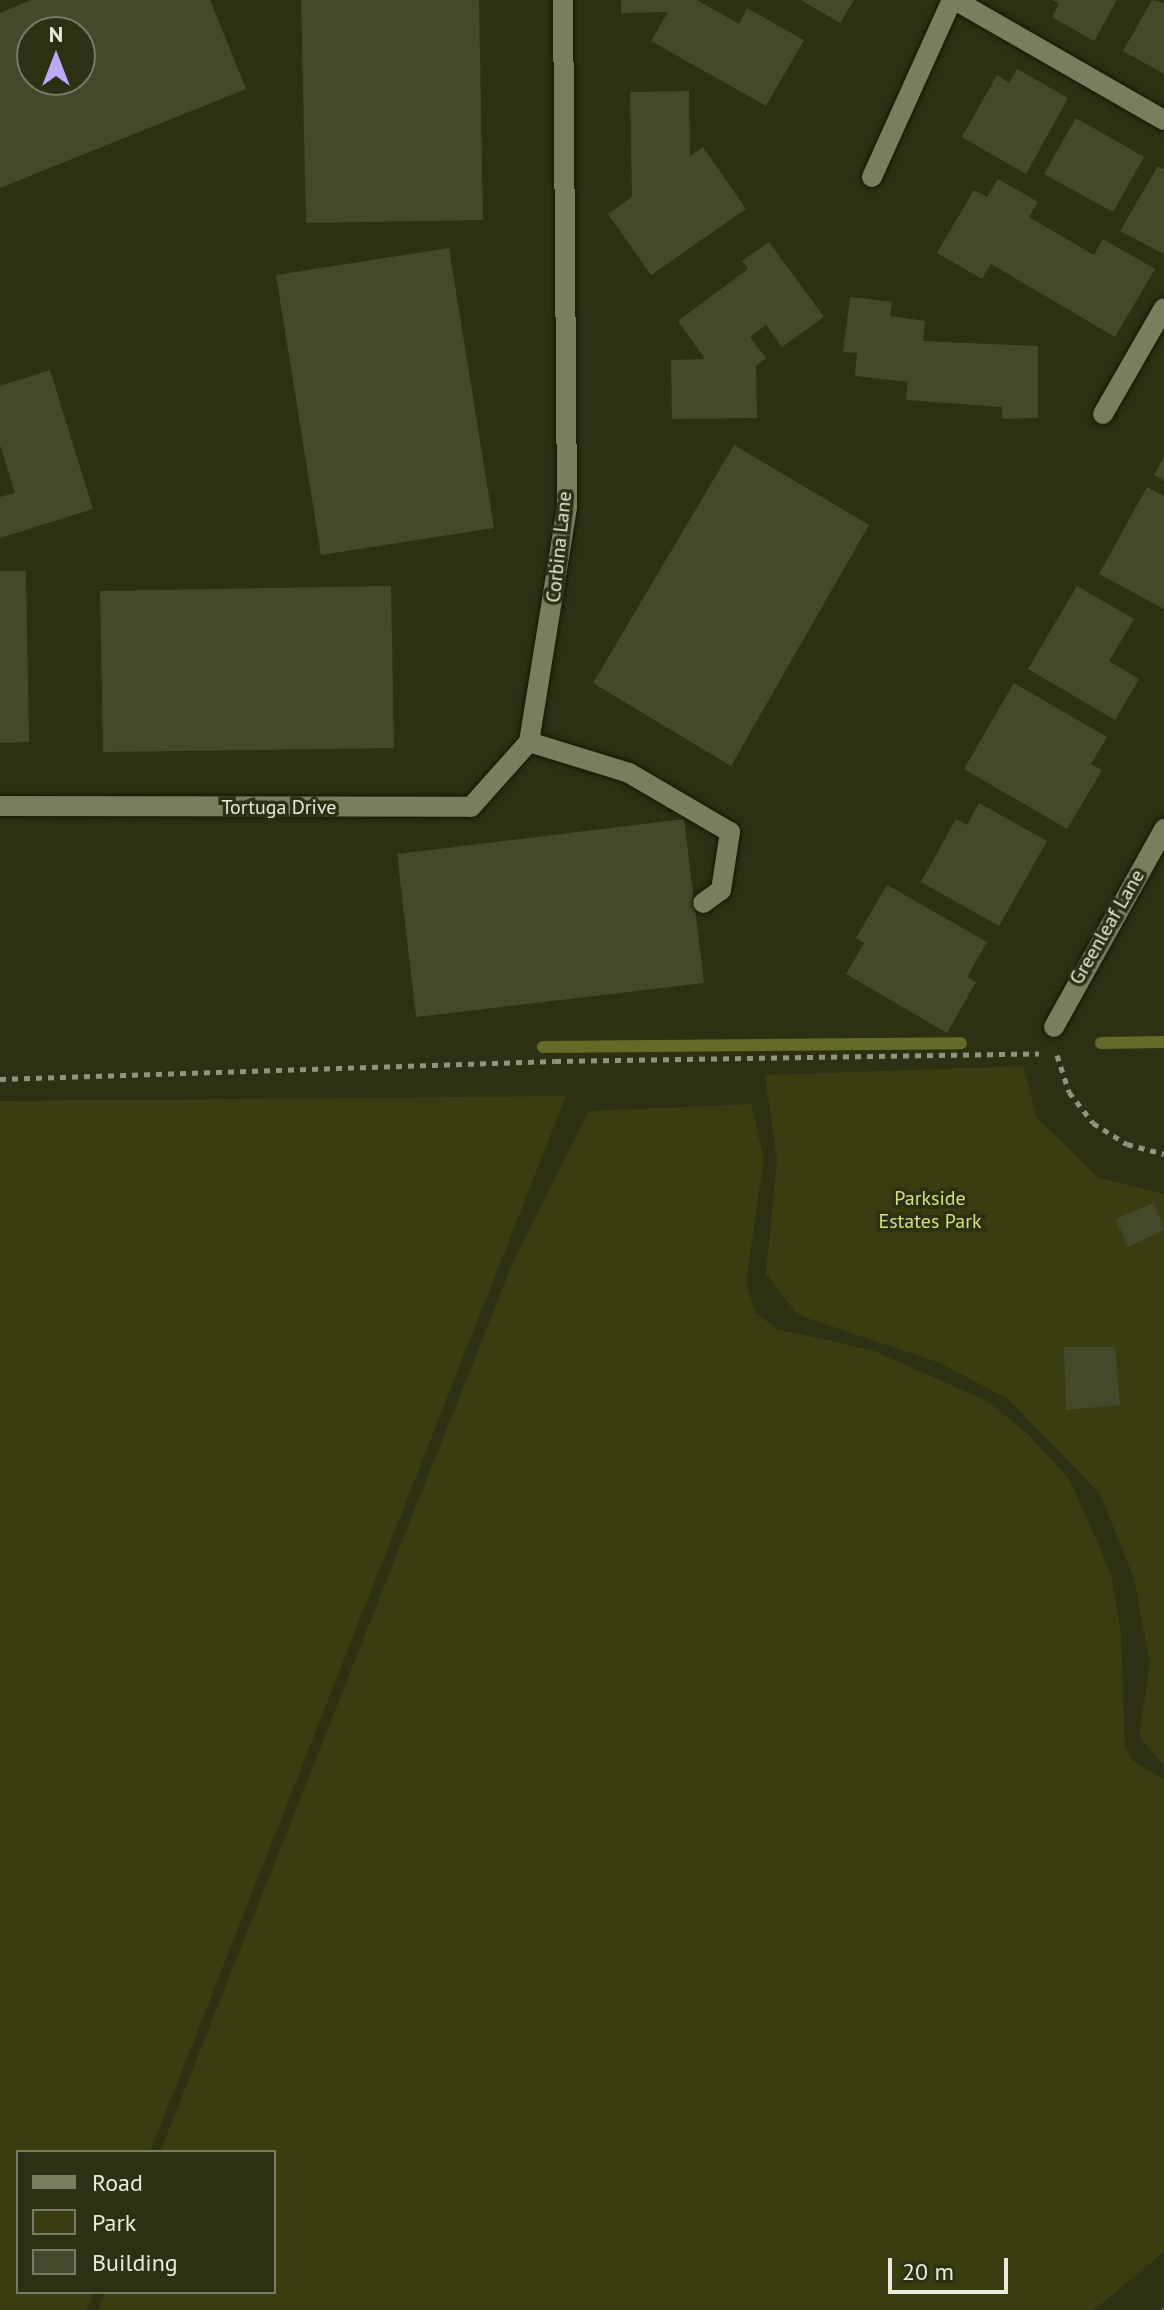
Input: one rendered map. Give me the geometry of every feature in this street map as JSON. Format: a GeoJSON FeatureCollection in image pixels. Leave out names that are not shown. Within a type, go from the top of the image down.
{"type":"FeatureCollection","features":[{"type":"Feature","properties":{"kind":"street","name":"Corbina Lane"},"geometry":{"type":"LineString","coordinates":[[529,742],[567,507],[563,0]]}},
{"type":"Feature","properties":{"kind":"street"},"geometry":{"type":"LineString","coordinates":[[872,177],[953,0],[1164,120]]}},
{"type":"Feature","properties":{"kind":"street"},"geometry":{"type":"LineString","coordinates":[[1103,414],[1164,308]]}},
{"type":"Feature","properties":{"kind":"street","name":"Tortuga Drive"},"geometry":{"type":"LineString","coordinates":[[0,806],[471,807],[529,742]]}},
{"type":"Feature","properties":{"kind":"street"},"geometry":{"type":"LineString","coordinates":[[529,742],[629,773],[730,832],[721,890],[703,903]]}},
{"type":"Feature","properties":{"kind":"street","name":"Greenleaf Lane"},"geometry":{"type":"LineString","coordinates":[[1054,1027],[1164,829]]}},
{"type":"Feature","properties":{"kind":"path"},"geometry":{"type":"LineString","coordinates":[[1054,1027],[1057,1054],[1069,1092],[1093,1123],[1127,1144],[1164,1154]]}},
{"type":"Feature","properties":{"kind":"path"},"geometry":{"type":"LineString","coordinates":[[0,1079],[555,1061],[1057,1054]]}},
{"type":"Feature","properties":{"kind":"green space","name":"Parkside Estates Park"},"geometry":{"type":"Polygon","coordinates":[[[1023,1066],[1037,1118],[1099,1178],[1164,1194],[1164,1766],[1139,1736],[1150,1663],[1134,1579],[1100,1494],[1008,1399],[940,1363],[798,1315],[766,1274],[777,1159],[765,1075],[1023,1066]]]}},
{"type":"Feature","properties":{"kind":"green space"},"geometry":{"type":"Polygon","coordinates":[[[566,1096],[151,2150],[16,2150],[16,2294],[93,2294],[87,2310],[0,2310],[0,1101],[566,1096]]]}},
{"type":"Feature","properties":{"kind":"green space"},"geometry":{"type":"Polygon","coordinates":[[[751,1104],[764,1158],[746,1282],[755,1312],[777,1329],[872,1350],[987,1401],[1027,1433],[1070,1480],[1111,1574],[1121,1633],[1125,1747],[1133,1761],[1164,1779],[1164,2252],[1094,2310],[98,2310],[104,2294],[276,2294],[276,2150],[161,2150],[514,1259],[589,1111],[751,1104]]]}},
{"type":"Feature","properties":{"kind":"building"},"geometry":{"type":"Polygon","coordinates":[[[31,0],[210,0],[246,89],[0,188],[0,13],[31,0]]]}},
{"type":"Feature","properties":{"kind":"building"},"geometry":{"type":"Polygon","coordinates":[[[301,0],[479,0],[483,220],[306,223],[301,0]]]}},
{"type":"Feature","properties":{"kind":"building"},"geometry":{"type":"Polygon","coordinates":[[[621,0],[697,0],[739,24],[747,8],[804,40],[766,106],[651,41],[668,12],[621,13],[621,0]]]}},
{"type":"Feature","properties":{"kind":"building"},"geometry":{"type":"Polygon","coordinates":[[[801,0],[854,0],[840,23],[801,0]]]}},
{"type":"Feature","properties":{"kind":"building"},"geometry":{"type":"Polygon","coordinates":[[[1052,0],[1117,0],[1094,41],[1052,17],[1059,4],[1052,0]]]}},
{"type":"Feature","properties":{"kind":"building"},"geometry":{"type":"Polygon","coordinates":[[[1152,0],[1164,3],[1164,74],[1123,51],[1152,0]]]}},
{"type":"Feature","properties":{"kind":"building"},"geometry":{"type":"Polygon","coordinates":[[[1017,69],[1068,98],[1026,174],[962,137],[997,75],[1009,83],[1017,69]]]}},
{"type":"Feature","properties":{"kind":"building"},"geometry":{"type":"Polygon","coordinates":[[[689,91],[690,156],[703,147],[746,209],[651,275],[608,214],[632,197],[630,92],[689,91]]]}},
{"type":"Feature","properties":{"kind":"building"},"geometry":{"type":"Polygon","coordinates":[[[1076,118],[1144,157],[1113,212],[1044,174],[1076,118]]]}},
{"type":"Feature","properties":{"kind":"building"},"geometry":{"type":"Polygon","coordinates":[[[1158,166],[1164,169],[1164,254],[1120,231],[1158,166]]]}},
{"type":"Feature","properties":{"kind":"building"},"geometry":{"type":"Polygon","coordinates":[[[998,179],[1038,202],[1029,217],[1094,255],[1103,239],[1155,269],[1115,337],[991,264],[982,279],[937,253],[974,190],[987,197],[998,179]]]}},
{"type":"Feature","properties":{"kind":"building"},"geometry":{"type":"Polygon","coordinates":[[[769,242],[824,317],[782,347],[766,325],[750,337],[766,358],[756,366],[757,418],[672,419],[671,360],[705,359],[678,321],[748,269],[742,261],[769,242]]]}},
{"type":"Feature","properties":{"kind":"building"},"geometry":{"type":"Polygon","coordinates":[[[449,248],[494,528],[321,555],[276,275],[449,248]]]}},
{"type":"Feature","properties":{"kind":"building"},"geometry":{"type":"Polygon","coordinates":[[[850,297],[892,302],[890,316],[925,321],[923,341],[1038,346],[1038,418],[1002,419],[1002,407],[906,400],[908,382],[855,376],[857,353],[843,352],[850,297]]]}},
{"type":"Feature","properties":{"kind":"building"},"geometry":{"type":"Polygon","coordinates":[[[50,370],[93,509],[0,538],[0,497],[15,493],[0,445],[0,386],[50,370]]]}},
{"type":"Feature","properties":{"kind":"building"},"geometry":{"type":"Polygon","coordinates":[[[734,445],[869,525],[731,766],[593,683],[734,445]]]}},
{"type":"Feature","properties":{"kind":"building"},"geometry":{"type":"Polygon","coordinates":[[[1164,457],[1164,481],[1154,475],[1164,457]]]}},
{"type":"Feature","properties":{"kind":"building"},"geometry":{"type":"Polygon","coordinates":[[[1147,487],[1164,496],[1164,609],[1099,574],[1147,487]]]}},
{"type":"Feature","properties":{"kind":"building"},"geometry":{"type":"Polygon","coordinates":[[[0,571],[26,571],[29,742],[0,743],[0,571]]]}},
{"type":"Feature","properties":{"kind":"building"},"geometry":{"type":"Polygon","coordinates":[[[391,586],[394,748],[103,752],[100,591],[391,586]]]}},
{"type":"Feature","properties":{"kind":"building"},"geometry":{"type":"Polygon","coordinates":[[[1077,586],[1134,619],[1109,661],[1139,679],[1115,720],[1028,669],[1077,586]]]}},
{"type":"Feature","properties":{"kind":"building"},"geometry":{"type":"Polygon","coordinates":[[[1014,683],[1107,737],[1091,764],[1102,770],[1067,829],[964,769],[1014,683]]]}},
{"type":"Feature","properties":{"kind":"building"},"geometry":{"type":"Polygon","coordinates":[[[979,803],[1047,841],[999,926],[921,882],[956,819],[967,825],[979,803]]]}},
{"type":"Feature","properties":{"kind":"building"},"geometry":{"type":"Polygon","coordinates":[[[684,819],[704,983],[416,1017],[397,854],[684,819]]]}},
{"type":"Feature","properties":{"kind":"building"},"geometry":{"type":"Polygon","coordinates":[[[887,885],[987,942],[967,977],[976,982],[947,1033],[846,974],[864,943],[856,938],[887,885]]]}},
{"type":"Feature","properties":{"kind":"building"},"geometry":{"type":"Polygon","coordinates":[[[1154,1203],[1164,1230],[1128,1247],[1116,1219],[1154,1203]]]}},
{"type":"Feature","properties":{"kind":"building"},"geometry":{"type":"Polygon","coordinates":[[[1064,1347],[1115,1347],[1120,1405],[1066,1410],[1064,1347]]]}},
{"type":"Feature","properties":{"kind":"waterway"},"geometry":{"type":"LineString","coordinates":[[1101,1043],[1164,1042]]}},
{"type":"Feature","properties":{"kind":"waterway"},"geometry":{"type":"LineString","coordinates":[[543,1047],[961,1043]]}}]}
